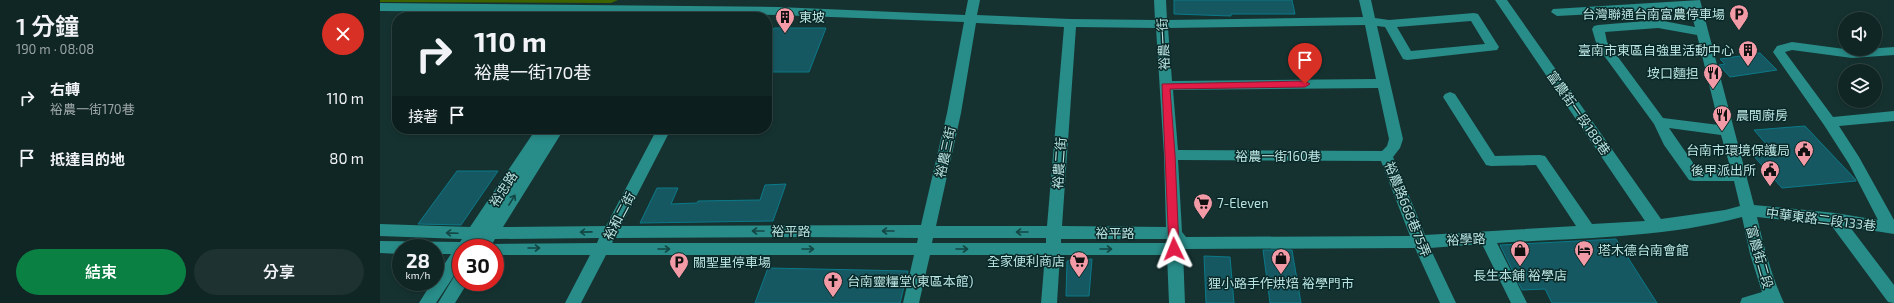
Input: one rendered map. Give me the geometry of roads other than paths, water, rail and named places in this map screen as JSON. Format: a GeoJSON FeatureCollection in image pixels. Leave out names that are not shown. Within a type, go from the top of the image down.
{"type":"FeatureCollection","features":[{"type":"Feature","properties":{"kind":"street","name":"裕農三街"},"geometry":{"type":"LineString","coordinates":[[911,303],[954,113],[974,0]]}},
{"type":"Feature","properties":{"kind":"street","name":"裕農一街"},"geometry":{"type":"LineString","coordinates":[[1160,0],[1176,242],[1177,303]]}},
{"type":"Feature","properties":{"kind":"street","name":"裕農路668巷75弄"},"geometry":{"type":"LineString","coordinates":[[1365,0],[1396,139],[1393,148],[1386,156],[1420,242],[1448,303]]}},
{"type":"Feature","properties":{"kind":"street","name":"富農街一段188巷"},"geometry":{"type":"LineString","coordinates":[[1501,0],[1657,226]]}},
{"type":"Feature","properties":{"kind":"street"},"geometry":{"type":"LineString","coordinates":[[1557,12],[1695,2]]}},
{"type":"Feature","properties":{"kind":"street","name":"富農街二段"},"geometry":{"type":"LineString","coordinates":[[1695,2],[1727,131],[1740,175],[1758,254],[1774,300]]}},
{"type":"Feature","properties":{"kind":"street"},"geometry":{"type":"LineString","coordinates":[[380,7],[628,8],[691,12]]}},
{"type":"Feature","properties":{"kind":"street"},"geometry":{"type":"LineString","coordinates":[[772,14],[841,13],[1070,23],[1162,24],[1370,21],[1388,24],[1474,17],[1493,47],[1407,56],[1388,24]]}},
{"type":"Feature","properties":{"kind":"street","name":"裕農二街"},"geometry":{"type":"LineString","coordinates":[[1049,303],[1053,232],[1070,23]]}},
{"type":"Feature","properties":{"kind":"street"},"geometry":{"type":"LineString","coordinates":[[1702,32],[1658,24],[1598,29],[1601,44],[1660,122],[1668,141],[1694,176],[1740,175]]}},
{"type":"Feature","properties":{"kind":"street"},"geometry":{"type":"LineString","coordinates":[[1892,228],[1854,161],[1829,122],[1780,52],[1781,49],[1792,46],[1852,54],[1894,51]]}},
{"type":"Feature","properties":{"kind":"street"},"geometry":{"type":"LineString","coordinates":[[1165,86],[1383,83]]}},
{"type":"Feature","properties":{"kind":"street"},"geometry":{"type":"LineString","coordinates":[[1450,97],[1491,160],[1540,160],[1588,231]]}},
{"type":"Feature","properties":{"kind":"street"},"geometry":{"type":"LineString","coordinates":[[1829,122],[1894,116]]}},
{"type":"Feature","properties":{"kind":"street"},"geometry":{"type":"LineString","coordinates":[[1660,122],[1727,131]]}},
{"type":"Feature","properties":{"kind":"street","name":"裕忠路"},"geometry":{"type":"LineString","coordinates":[[469,239],[540,134]]}},
{"type":"Feature","properties":{"kind":"street","name":"裕忠路"},"geometry":{"type":"LineString","coordinates":[[487,239],[554,134]]}},
{"type":"Feature","properties":{"kind":"street","name":"裕和二街"},"geometry":{"type":"LineString","coordinates":[[573,303],[661,134]]}},
{"type":"Feature","properties":{"kind":"street","name":"裕農一街160巷"},"geometry":{"type":"LineString","coordinates":[[1171,155],[1386,156]]}},
{"type":"Feature","properties":{"kind":"street","name":"裕學路"},"geometry":{"type":"LineString","coordinates":[[1176,242],[1420,242],[1657,226],[1725,216],[1748,210]]}},
{"type":"Feature","properties":{"kind":"street","name":"中華東路二段133巷"},"geometry":{"type":"LineString","coordinates":[[1748,210],[1835,219],[1892,228]]}},
{"type":"Feature","properties":{"kind":"street"},"geometry":{"type":"LineString","coordinates":[[1835,219],[1894,297]]}},
{"type":"Feature","properties":{"kind":"street","name":"裕平路"},"geometry":{"type":"LineString","coordinates":[[380,230],[474,233],[1053,232],[1176,242]]}},
{"type":"Feature","properties":{"kind":"street"},"geometry":{"type":"LineString","coordinates":[[1486,238],[1519,303]]}},
{"type":"Feature","properties":{"kind":"street","name":"裕平路"},"geometry":{"type":"LineString","coordinates":[[504,249],[1052,249],[1176,242]]}},
{"type":"Feature","properties":{"kind":"street"},"geometry":{"type":"LineString","coordinates":[[380,247],[452,248]]}},
{"type":"Feature","properties":{"kind":"street"},"geometry":{"type":"LineString","coordinates":[[427,303],[452,266]]}},
{"type":"Feature","properties":{"kind":"street"},"geometry":{"type":"LineString","coordinates":[[446,303],[454,291]]}},
{"type":"Feature","properties":{"kind":"street"},"geometry":{"type":"LineString","coordinates":[[1748,303],[1774,300]]}},
{"type":"Feature","properties":{"kind":"place","name":"台灣聯通台南富農停車場"},"geometry":{"type":"Point","coordinates":[1739,31]}},
{"type":"Feature","properties":{"kind":"place","name":"東坡"},"geometry":{"type":"Point","coordinates":[785,34]}},
{"type":"Feature","properties":{"kind":"place","name":"臺南市東區自強里活動中心"},"geometry":{"type":"Point","coordinates":[1748,67]}},
{"type":"Feature","properties":{"kind":"place","name":"垵口麵担"},"geometry":{"type":"Point","coordinates":[1713,90]}},
{"type":"Feature","properties":{"kind":"place","name":"晨間廚房"},"geometry":{"type":"Point","coordinates":[1722,132]}},
{"type":"Feature","properties":{"kind":"place","name":"台南市環境保護局"},"geometry":{"type":"Point","coordinates":[1804,167]}},
{"type":"Feature","properties":{"kind":"place","name":"後甲派出所"},"geometry":{"type":"Point","coordinates":[1770,187]}},
{"type":"Feature","properties":{"kind":"place","name":"7-Eleven"},"geometry":{"type":"Point","coordinates":[1203,220]}},
{"type":"Feature","properties":{"kind":"place","name":"長生本舖 裕學店"},"geometry":{"type":"Point","coordinates":[1520,267]}},
{"type":"Feature","properties":{"kind":"place","name":"塔木德台南會館"},"geometry":{"type":"Point","coordinates":[1584,267]}},
{"type":"Feature","properties":{"kind":"place","name":"狸小路手作烘焙 裕學門市"},"geometry":{"type":"Point","coordinates":[1281,275]}},
{"type":"Feature","properties":{"kind":"place","name":"全家便利商店"},"geometry":{"type":"Point","coordinates":[1079,278]}},
{"type":"Feature","properties":{"kind":"place","name":"關聖里停車場"},"geometry":{"type":"Point","coordinates":[679,279]}},
{"type":"Feature","properties":{"kind":"place","name":"台南靈糧堂(東區本館)"},"geometry":{"type":"Point","coordinates":[833,298]}}]}
